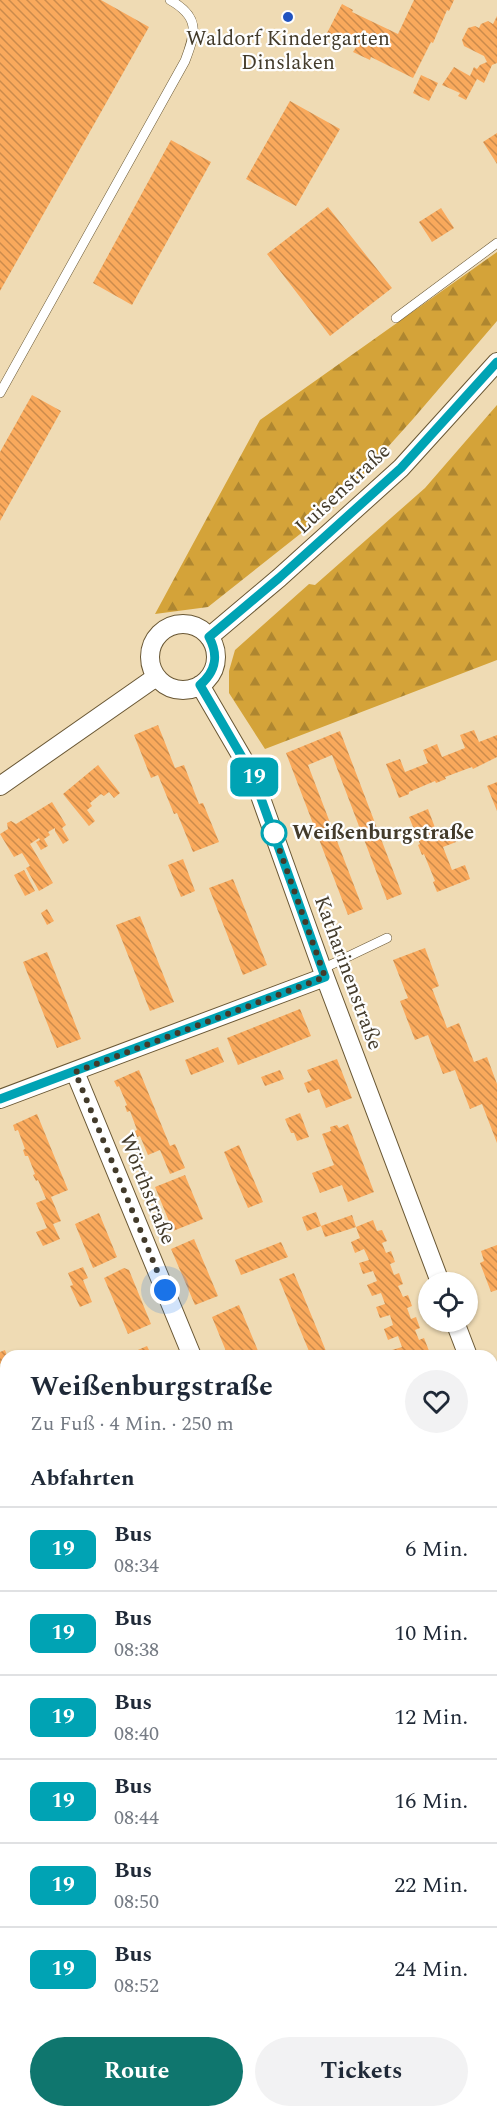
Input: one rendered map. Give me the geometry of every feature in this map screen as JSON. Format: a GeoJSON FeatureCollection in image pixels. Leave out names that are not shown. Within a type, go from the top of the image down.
{"type":"FeatureCollection","features":[{"type":"Feature","properties":{"kind":"street","name":"Luisenstraße"},"geometry":{"type":"LineString","coordinates":[[209,637],[279,578],[401,468],[497,362]]}},
{"type":"Feature","properties":{"kind":"street"},"geometry":{"type":"LineString","coordinates":[[179,624],[201,629],[209,637],[216,657],[214,668],[209,678],[200,685],[181,690],[163,684],[156,677],[151,666],[150,655],[159,634],[179,624]]}},
{"type":"Feature","properties":{"kind":"street"},"geometry":{"type":"LineString","coordinates":[[0,786],[156,677]]}},
{"type":"Feature","properties":{"kind":"street","name":"Katharinenstraße"},"geometry":{"type":"LineString","coordinates":[[200,685],[253,776],[436,1272]]}},
{"type":"Feature","properties":{"kind":"street"},"geometry":{"type":"LineString","coordinates":[[0,1099],[75,1072],[324,973]]}},
{"type":"Feature","properties":{"kind":"street","name":"Wörthstraße"},"geometry":{"type":"LineString","coordinates":[[75,1072],[190,1350]]}},
{"type":"Feature","properties":{"kind":"street"},"geometry":{"type":"LineString","coordinates":[[459,1332],[466,1350]]}},
{"type":"Feature","properties":{"kind":"lane"},"geometry":{"type":"LineString","coordinates":[[0,393],[185,61],[194,36],[191,18],[182,7],[170,0]]}},
{"type":"Feature","properties":{"kind":"lane"},"geometry":{"type":"LineString","coordinates":[[396,318],[497,243]]}},
{"type":"Feature","properties":{"kind":"lane"},"geometry":{"type":"LineString","coordinates":[[324,973],[387,938]]}},
{"type":"Feature","properties":{"kind":"green space"},"geometry":{"type":"Polygon","coordinates":[[[497,252],[497,321],[333,508],[208,607],[155,614],[260,420],[497,252]]]}},
{"type":"Feature","properties":{"kind":"green space"},"geometry":{"type":"Polygon","coordinates":[[[497,405],[497,660],[265,749],[229,693],[229,671],[235,650],[309,584],[315,585],[425,488],[497,405]]]}},
{"type":"Feature","properties":{"kind":"building"},"geometry":{"type":"Polygon","coordinates":[[[0,0],[101,0],[149,27],[0,291],[0,0]]]}},
{"type":"Feature","properties":{"kind":"building"},"geometry":{"type":"Polygon","coordinates":[[[414,0],[454,0],[413,78],[371,57],[370,60],[353,52],[357,46],[339,37],[337,40],[326,35],[342,4],[353,10],[352,12],[398,34],[414,0]]]}},
{"type":"Feature","properties":{"kind":"building"},"geometry":{"type":"Polygon","coordinates":[[[497,16],[497,63],[492,65],[484,83],[477,79],[466,100],[458,96],[460,93],[442,85],[454,67],[470,76],[474,67],[477,69],[487,62],[484,56],[464,46],[462,40],[468,28],[475,26],[479,28],[481,24],[488,21],[493,24],[497,16]]]}},
{"type":"Feature","properties":{"kind":"building"},"geometry":{"type":"Polygon","coordinates":[[[421,75],[438,83],[429,101],[413,93],[421,75]]]}},
{"type":"Feature","properties":{"kind":"building"},"geometry":{"type":"Polygon","coordinates":[[[290,101],[340,129],[296,206],[246,179],[290,101]]]}},
{"type":"Feature","properties":{"kind":"building"},"geometry":{"type":"Polygon","coordinates":[[[497,133],[497,164],[483,142],[497,133]]]}},
{"type":"Feature","properties":{"kind":"building"},"geometry":{"type":"Polygon","coordinates":[[[171,140],[211,162],[132,305],[93,283],[171,140]]]}},
{"type":"Feature","properties":{"kind":"building"},"geometry":{"type":"Polygon","coordinates":[[[328,207],[392,288],[330,336],[267,254],[328,207]]]}},
{"type":"Feature","properties":{"kind":"building"},"geometry":{"type":"Polygon","coordinates":[[[441,208],[454,228],[432,242],[419,222],[441,208]]]}},
{"type":"Feature","properties":{"kind":"building"},"geometry":{"type":"Polygon","coordinates":[[[32,395],[61,411],[0,521],[0,452],[32,395]]]}},
{"type":"Feature","properties":{"kind":"building"},"geometry":{"type":"Polygon","coordinates":[[[158,725],[175,768],[184,765],[199,804],[203,803],[219,842],[193,852],[158,775],[151,778],[134,735],[158,725]]]}},
{"type":"Feature","properties":{"kind":"building"},"geometry":{"type":"Polygon","coordinates":[[[474,730],[479,742],[497,735],[497,757],[473,769],[472,767],[445,777],[446,779],[436,783],[435,781],[399,798],[386,764],[400,759],[405,772],[428,763],[423,750],[437,744],[442,757],[465,748],[460,735],[474,730]]]}},
{"type":"Feature","properties":{"kind":"building"},"geometry":{"type":"Polygon","coordinates":[[[340,731],[402,894],[387,900],[332,755],[308,765],[363,909],[348,915],[286,753],[340,731]]]}},
{"type":"Feature","properties":{"kind":"building"},"geometry":{"type":"Polygon","coordinates":[[[98,765],[120,793],[114,798],[109,792],[104,796],[101,794],[90,803],[92,806],[87,810],[95,821],[89,826],[63,794],[98,765]]]}},
{"type":"Feature","properties":{"kind":"building"},"geometry":{"type":"Polygon","coordinates":[[[497,782],[497,811],[487,786],[497,782]]]}},
{"type":"Feature","properties":{"kind":"building"},"geometry":{"type":"Polygon","coordinates":[[[52,802],[66,825],[62,828],[69,840],[63,844],[55,828],[48,832],[50,835],[44,839],[48,846],[41,850],[36,842],[40,840],[39,838],[30,844],[53,883],[39,891],[26,868],[30,866],[22,853],[14,857],[0,834],[8,829],[7,823],[11,821],[16,824],[52,802]]]}},
{"type":"Feature","properties":{"kind":"building"},"geometry":{"type":"Polygon","coordinates":[[[428,809],[437,833],[450,828],[456,842],[443,847],[452,870],[465,865],[470,879],[437,892],[433,882],[435,881],[424,854],[422,855],[409,817],[428,809]]]}},
{"type":"Feature","properties":{"kind":"building"},"geometry":{"type":"Polygon","coordinates":[[[183,859],[195,891],[181,897],[168,865],[183,859]]]}},
{"type":"Feature","properties":{"kind":"building"},"geometry":{"type":"Polygon","coordinates":[[[24,870],[35,891],[25,896],[14,875],[24,870]]]}},
{"type":"Feature","properties":{"kind":"building"},"geometry":{"type":"Polygon","coordinates":[[[233,879],[267,965],[243,975],[209,888],[233,879]]]}},
{"type":"Feature","properties":{"kind":"building"},"geometry":{"type":"Polygon","coordinates":[[[47,909],[54,921],[47,925],[41,913],[47,909]]]}},
{"type":"Feature","properties":{"kind":"building"},"geometry":{"type":"Polygon","coordinates":[[[140,916],[174,1002],[150,1011],[116,925],[140,916]]]}},
{"type":"Feature","properties":{"kind":"building"},"geometry":{"type":"Polygon","coordinates":[[[425,948],[439,986],[432,989],[447,1028],[459,1023],[474,1062],[487,1057],[497,1084],[497,1143],[482,1104],[470,1109],[455,1070],[443,1074],[428,1035],[415,1040],[400,1001],[408,998],[393,960],[425,948]]]}},
{"type":"Feature","properties":{"kind":"building"},"geometry":{"type":"Polygon","coordinates":[[[47,952],[81,1039],[57,1048],[23,962],[47,952]]]}},
{"type":"Feature","properties":{"kind":"building"},"geometry":{"type":"Polygon","coordinates":[[[300,1009],[311,1036],[238,1065],[227,1038],[300,1009]]]}},
{"type":"Feature","properties":{"kind":"building"},"geometry":{"type":"Polygon","coordinates":[[[218,1047],[224,1062],[191,1075],[185,1060],[218,1047]]]}},
{"type":"Feature","properties":{"kind":"building"},"geometry":{"type":"Polygon","coordinates":[[[337,1059],[352,1098],[326,1108],[319,1089],[308,1093],[304,1083],[312,1080],[307,1070],[337,1059]]]}},
{"type":"Feature","properties":{"kind":"building"},"geometry":{"type":"Polygon","coordinates":[[[139,1070],[170,1146],[175,1144],[185,1168],[170,1174],[160,1150],[148,1155],[140,1136],[137,1137],[135,1131],[137,1130],[130,1111],[127,1112],[125,1106],[127,1105],[119,1086],[117,1087],[114,1081],[139,1070]]]}},
{"type":"Feature","properties":{"kind":"building"},"geometry":{"type":"Polygon","coordinates":[[[280,1070],[284,1079],[265,1086],[261,1077],[280,1070]]]}},
{"type":"Feature","properties":{"kind":"building"},"geometry":{"type":"Polygon","coordinates":[[[300,1113],[309,1137],[297,1141],[285,1119],[300,1113]]]}},
{"type":"Feature","properties":{"kind":"building"},"geometry":{"type":"Polygon","coordinates":[[[37,1114],[68,1190],[51,1197],[61,1221],[53,1224],[60,1239],[43,1246],[36,1232],[47,1228],[36,1203],[46,1199],[38,1180],[36,1181],[33,1175],[35,1174],[28,1156],[25,1156],[23,1150],[25,1149],[18,1130],[15,1131],[13,1125],[37,1114]]]}},
{"type":"Feature","properties":{"kind":"building"},"geometry":{"type":"Polygon","coordinates":[[[348,1124],[374,1192],[348,1202],[342,1185],[320,1193],[312,1173],[334,1165],[322,1134],[331,1131],[330,1127],[337,1125],[339,1128],[348,1124]]]}},
{"type":"Feature","properties":{"kind":"building"},"geometry":{"type":"Polygon","coordinates":[[[239,1145],[263,1202],[248,1208],[224,1152],[239,1145]]]}},
{"type":"Feature","properties":{"kind":"building"},"geometry":{"type":"Polygon","coordinates":[[[185,1175],[203,1219],[173,1231],[155,1187],[185,1175]]]}},
{"type":"Feature","properties":{"kind":"building"},"geometry":{"type":"Polygon","coordinates":[[[316,1212],[321,1226],[307,1231],[302,1217],[316,1212]]]}},
{"type":"Feature","properties":{"kind":"building"},"geometry":{"type":"Polygon","coordinates":[[[99,1213],[117,1257],[93,1268],[75,1224],[99,1213]]]}},
{"type":"Feature","properties":{"kind":"building"},"geometry":{"type":"Polygon","coordinates":[[[352,1215],[356,1227],[325,1237],[321,1226],[352,1215]]]}},
{"type":"Feature","properties":{"kind":"building"},"geometry":{"type":"Polygon","coordinates":[[[373,1220],[377,1231],[382,1230],[387,1241],[382,1243],[386,1253],[391,1251],[395,1262],[390,1264],[394,1275],[399,1273],[403,1284],[398,1286],[403,1297],[408,1295],[412,1306],[407,1308],[411,1319],[416,1317],[418,1322],[418,1329],[415,1330],[419,1340],[424,1338],[429,1350],[392,1350],[402,1347],[398,1336],[388,1340],[384,1329],[393,1325],[390,1315],[380,1318],[376,1307],[385,1304],[381,1293],[372,1296],[367,1285],[377,1281],[373,1271],[363,1274],[359,1263],[369,1260],[364,1249],[355,1253],[351,1242],[360,1238],[356,1227],[373,1220]]]}},
{"type":"Feature","properties":{"kind":"building"},"geometry":{"type":"Polygon","coordinates":[[[194,1239],[218,1296],[195,1305],[171,1249],[194,1239]]]}},
{"type":"Feature","properties":{"kind":"building"},"geometry":{"type":"Polygon","coordinates":[[[281,1242],[288,1257],[241,1275],[235,1260],[281,1242]]]}},
{"type":"Feature","properties":{"kind":"building"},"geometry":{"type":"Polygon","coordinates":[[[497,1245],[497,1290],[491,1292],[480,1263],[484,1261],[481,1251],[497,1245]]]}},
{"type":"Feature","properties":{"kind":"building"},"geometry":{"type":"Polygon","coordinates":[[[83,1267],[88,1278],[83,1280],[92,1302],[80,1307],[70,1286],[73,1285],[68,1273],[83,1267]]]}},
{"type":"Feature","properties":{"kind":"building"},"geometry":{"type":"Polygon","coordinates":[[[124,1268],[129,1270],[151,1324],[128,1334],[104,1278],[124,1268]]]}},
{"type":"Feature","properties":{"kind":"building"},"geometry":{"type":"Polygon","coordinates":[[[294,1273],[326,1350],[309,1350],[279,1279],[294,1273]]]}},
{"type":"Feature","properties":{"kind":"building"},"geometry":{"type":"Polygon","coordinates":[[[239,1305],[258,1350],[226,1350],[212,1317],[239,1305]]]}},
{"type":"Feature","properties":{"kind":"bus line","name":"19"},"geometry":{"type":"LineString","coordinates":[[0,1099],[325,977],[253,776],[200,685],[209,678],[214,668],[216,657],[209,637],[279,578],[401,468],[497,362]]}},
{"type":"Feature","properties":{"kind":"place","name":"Waldorf Kindergarten Dinslaken"},"geometry":{"type":"Point","coordinates":[288,17]}},
{"type":"Feature","properties":{"kind":"place","name":"Weißenburgstraße"},"geometry":{"type":"Point","coordinates":[274,833]}},
{"type":"Feature","properties":{"kind":"route"},"geometry":{"type":"LineString","coordinates":[[165,1290],[75,1072],[325,977],[271,826],[274,833]]}}]}
